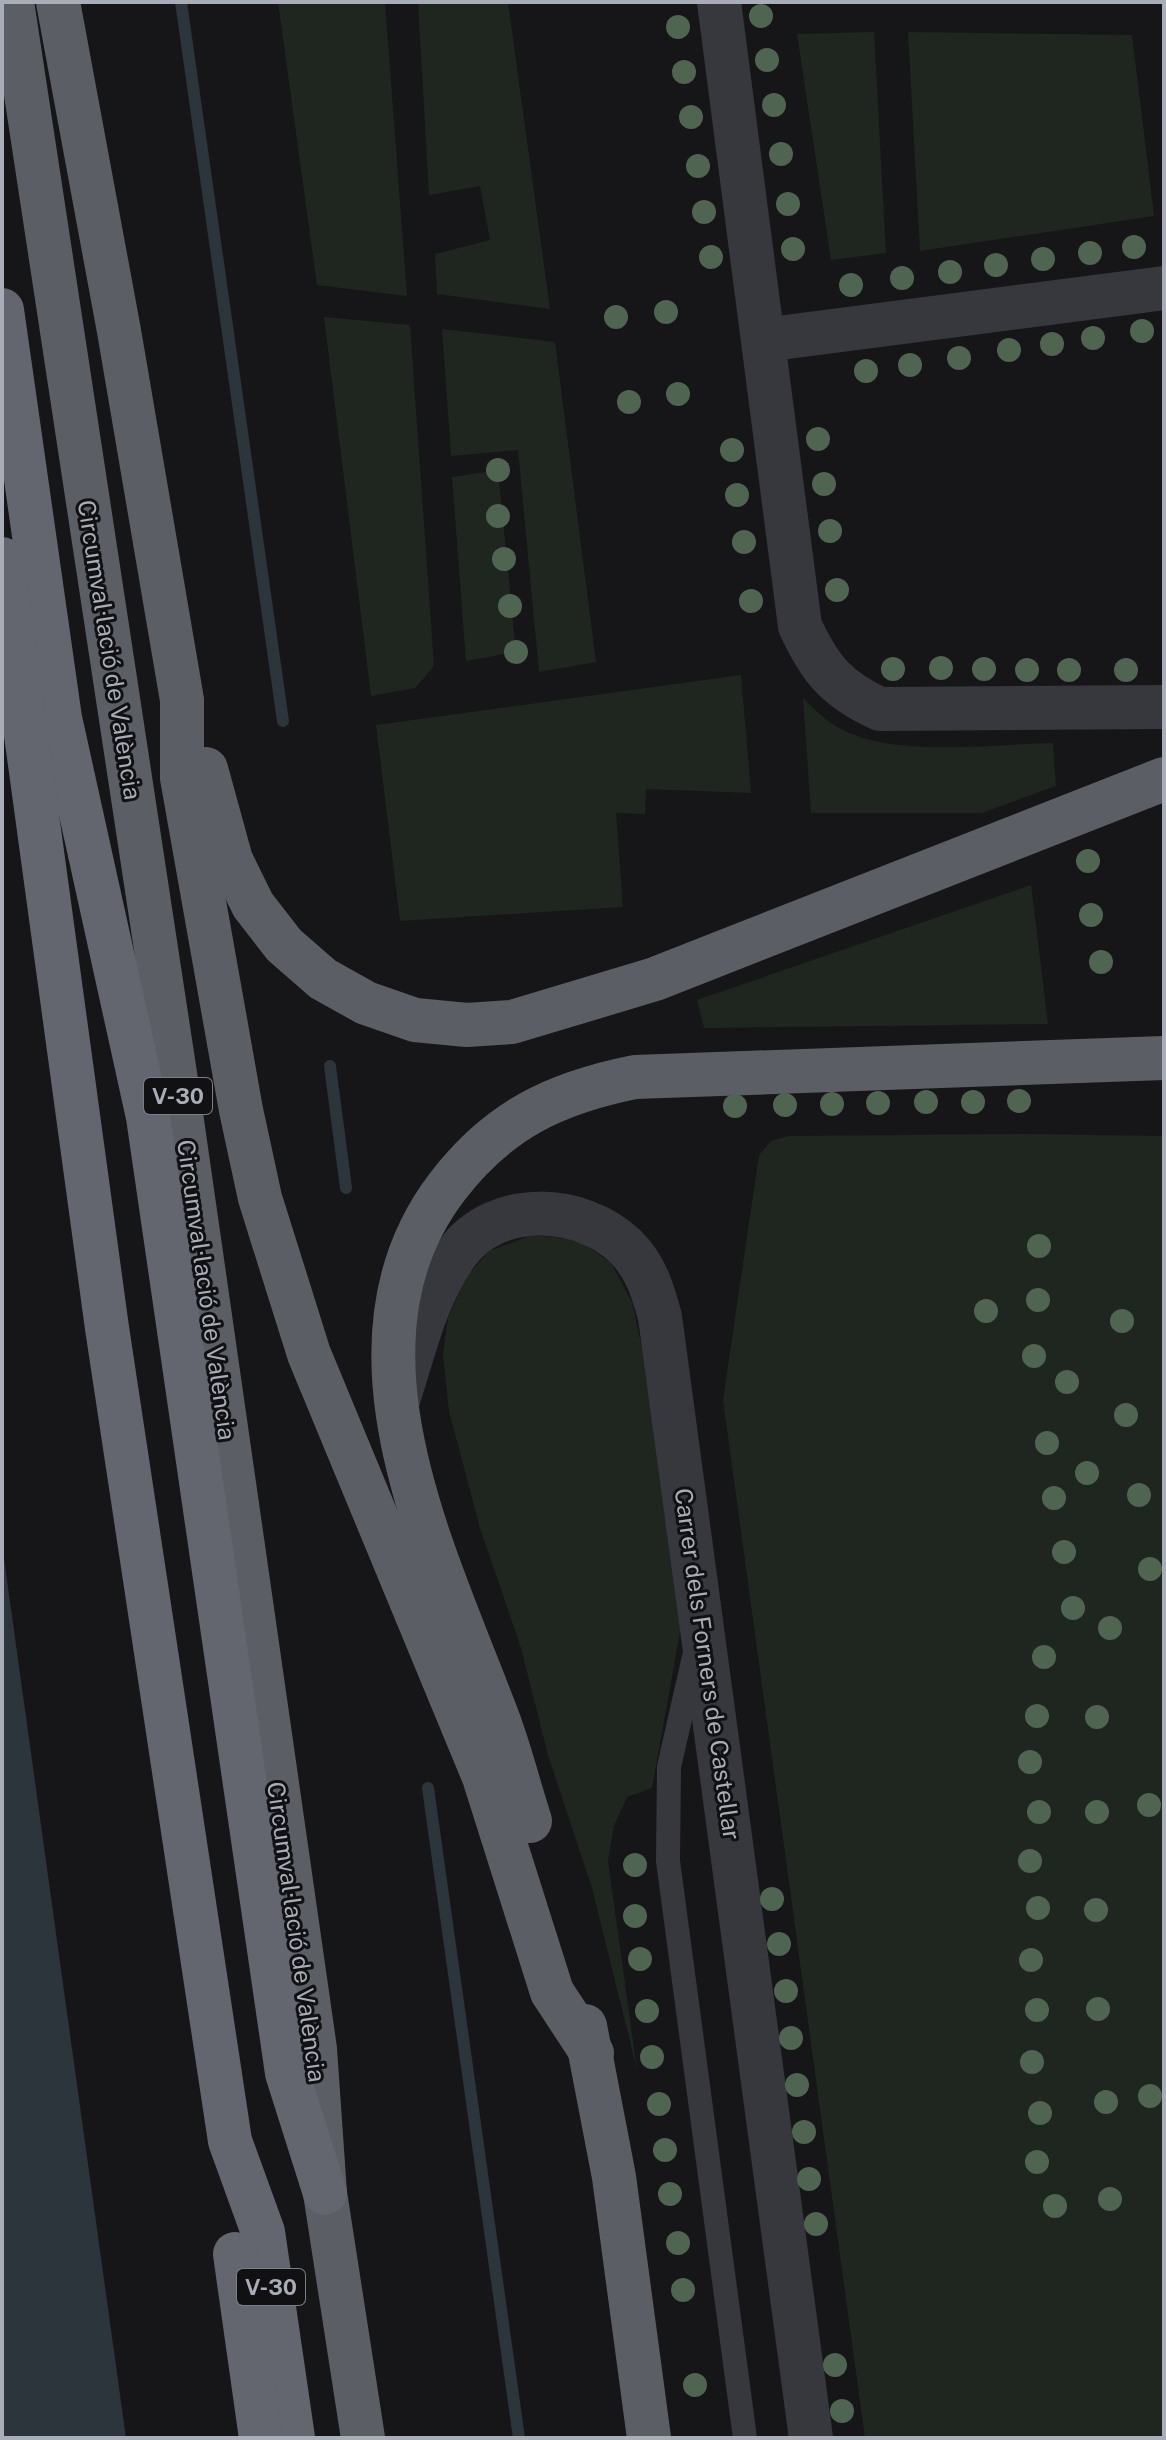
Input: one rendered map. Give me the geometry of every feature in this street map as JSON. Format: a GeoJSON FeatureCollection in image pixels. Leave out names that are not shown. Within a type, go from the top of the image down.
{"type":"FeatureCollection","features":[{"type":"Feature","properties":{"kind":"highway","name":"Circumval·lació de València"},"geometry":{"type":"LineString","coordinates":[[12,2],[179,1100],[315,2049],[325,2193],[363,2438]]}},
{"type":"Feature","properties":{"kind":"highway"},"geometry":{"type":"LineString","coordinates":[[58,2],[119,331],[182,700],[207,772],[231,860],[253,905],[284,945],[323,979],[366,1003],[415,1020],[467,1025],[512,1022],[655,979],[1164,779]]}},
{"type":"Feature","properties":{"kind":"highway"},"geometry":{"type":"LineString","coordinates":[[2,310],[60,718],[148,1117],[287,2073],[325,2193]]}},
{"type":"Feature","properties":{"kind":"highway","name":"V-30"},"geometry":{"type":"LineString","coordinates":[[2,559],[107,1328],[230,2141],[263,2232],[293,2438]]}},
{"type":"Feature","properties":{"kind":"highway"},"geometry":{"type":"LineString","coordinates":[[182,700],[182,778],[241,1110],[260,1198],[285,1284],[325,1395],[484,1777],[552,1992],[592,2053]]}},
{"type":"Feature","properties":{"kind":"highway"},"geometry":{"type":"LineString","coordinates":[[649,2438],[614,2177],[592,2053],[549,1884],[497,1715],[426,1533],[407,1464],[392,1347],[398,1293],[413,1246],[427,1218],[467,1160],[494,1135],[554,1099],[587,1086],[635,1077],[1164,1058]]}},
{"type":"Feature","properties":{"kind":"highway"},"geometry":{"type":"LineString","coordinates":[[230,2141],[233,2238],[261,2438]]}},
{"type":"Feature","properties":{"kind":"street"},"geometry":{"type":"LineString","coordinates":[[719,2],[800,626],[817,663],[849,695],[880,709],[1164,707]]}},
{"type":"Feature","properties":{"kind":"street"},"geometry":{"type":"LineString","coordinates":[[764,340],[1164,288]]}},
{"type":"Feature","properties":{"kind":"street","name":"Carrer dels Forners de Castellar"},"geometry":{"type":"LineString","coordinates":[[397,1402],[433,1295],[458,1251],[482,1231],[511,1218],[553,1213],[578,1218],[615,1237],[648,1276],[660,1317],[811,2438]]}},
{"type":"Feature","properties":{"kind":"lane"},"geometry":{"type":"LineString","coordinates":[[701,1615],[669,1767],[668,1861],[745,2438]]}},
{"type":"Feature","properties":{"kind":"shaded area"},"geometry":{"type":"Polygon","coordinates":[[[278,2],[385,2],[407,296],[317,285],[278,2]]]}},
{"type":"Feature","properties":{"kind":"shaded area"},"geometry":{"type":"Polygon","coordinates":[[[418,2],[508,2],[550,309],[437,294],[435,254],[490,240],[480,186],[429,195],[418,2]]]}},
{"type":"Feature","properties":{"kind":"shaded area"},"geometry":{"type":"Polygon","coordinates":[[[874,32],[886,253],[831,260],[797,34],[874,32]]]}},
{"type":"Feature","properties":{"kind":"shaded area"},"geometry":{"type":"Polygon","coordinates":[[[908,32],[1132,35],[1154,216],[920,251],[908,32]]]}},
{"type":"Feature","properties":{"kind":"shaded area"},"geometry":{"type":"Polygon","coordinates":[[[324,317],[410,325],[434,666],[415,688],[371,696],[324,317]]]}},
{"type":"Feature","properties":{"kind":"shaded area"},"geometry":{"type":"Polygon","coordinates":[[[442,329],[555,342],[596,662],[539,672],[518,450],[451,456],[442,329]]]}},
{"type":"Feature","properties":{"kind":"shaded area"},"geometry":{"type":"Polygon","coordinates":[[[498,470],[516,652],[466,661],[452,477],[498,470]]]}},
{"type":"Feature","properties":{"kind":"shaded area"},"geometry":{"type":"Polygon","coordinates":[[[741,675],[751,793],[646,789],[645,814],[616,813],[623,907],[400,921],[376,725],[741,675]]]}},
{"type":"Feature","properties":{"kind":"shaded area"},"geometry":{"type":"Polygon","coordinates":[[[803,698],[841,729],[869,740],[921,747],[1053,743],[1056,786],[982,813],[811,813],[803,698]]]}},
{"type":"Feature","properties":{"kind":"shaded area"},"geometry":{"type":"Polygon","coordinates":[[[1031,885],[1048,1024],[704,1028],[697,1000],[1031,885]]]}},
{"type":"Feature","properties":{"kind":"shaded area"},"geometry":{"type":"Polygon","coordinates":[[[789,1136],[1164,1136],[1164,2438],[865,2438],[723,1400],[759,1155],[771,1141],[789,1136]]]}},
{"type":"Feature","properties":{"kind":"shaded area"},"geometry":{"type":"Polygon","coordinates":[[[532,1235],[577,1239],[611,1263],[632,1302],[648,1376],[682,1621],[652,1788],[627,1797],[614,1826],[608,1861],[637,2070],[592,1888],[548,1755],[521,1648],[480,1528],[449,1411],[443,1354],[448,1318],[464,1280],[489,1251],[532,1235]]]}},
{"type":"Feature","properties":{"kind":"shaded area"},"geometry":{"type":"Polygon","coordinates":[[[2,1544],[126,2438],[2,2438],[2,1544]]]}},
{"type":"Feature","properties":{"kind":"waterway"},"geometry":{"type":"LineString","coordinates":[[181,2],[283,721]]}},
{"type":"Feature","properties":{"kind":"waterway"},"geometry":{"type":"LineString","coordinates":[[330,1066],[346,1188]]}},
{"type":"Feature","properties":{"kind":"waterway"},"geometry":{"type":"LineString","coordinates":[[428,1788],[519,2438]]}}]}
